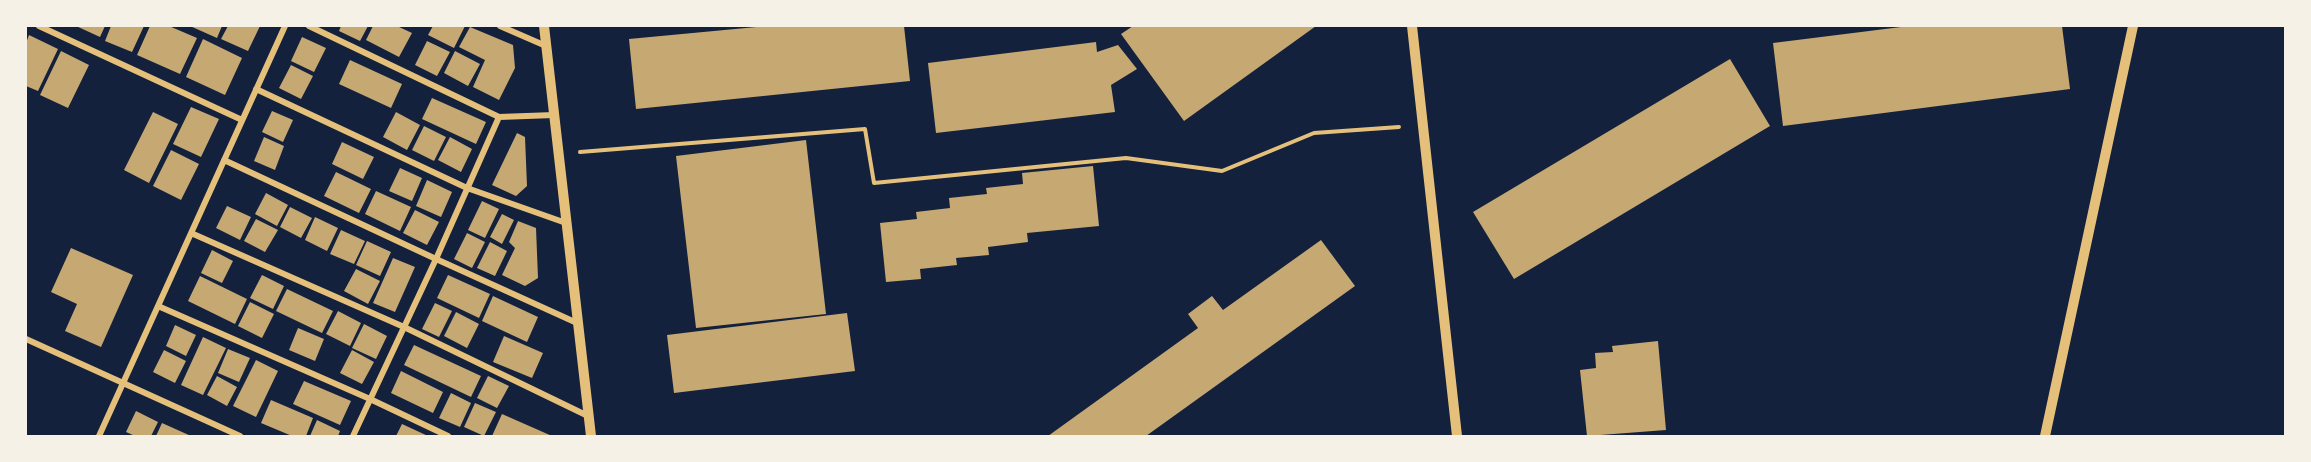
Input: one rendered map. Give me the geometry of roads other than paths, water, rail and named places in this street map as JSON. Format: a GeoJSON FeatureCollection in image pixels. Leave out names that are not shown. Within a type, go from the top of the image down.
{"type":"FeatureCollection","features":[{"type":"Feature","properties":{"kind":"street"},"geometry":{"type":"LineString","coordinates":[[39,26],[242,120]]}},
{"type":"Feature","properties":{"kind":"street"},"geometry":{"type":"LineString","coordinates":[[99,436],[285,26]]}},
{"type":"Feature","properties":{"kind":"street"},"geometry":{"type":"LineString","coordinates":[[309,26],[499,117],[554,115]]}},
{"type":"Feature","properties":{"kind":"street"},"geometry":{"type":"LineString","coordinates":[[500,26],[547,46]]}},
{"type":"Feature","properties":{"kind":"street"},"geometry":{"type":"LineString","coordinates":[[544,26],[591,436]]}},
{"type":"Feature","properties":{"kind":"street"},"geometry":{"type":"LineString","coordinates":[[1412,26],[1457,436]]}},
{"type":"Feature","properties":{"kind":"street"},"geometry":{"type":"LineString","coordinates":[[2045,436],[2133,26]]}},
{"type":"Feature","properties":{"kind":"street"},"geometry":{"type":"LineString","coordinates":[[256,89],[467,188],[567,223]]}},
{"type":"Feature","properties":{"kind":"street"},"geometry":{"type":"LineString","coordinates":[[353,436],[436,259],[499,117]]}},
{"type":"Feature","properties":{"kind":"street"},"geometry":{"type":"LineString","coordinates":[[224,160],[578,323]]}},
{"type":"Feature","properties":{"kind":"street"},"geometry":{"type":"LineString","coordinates":[[192,232],[404,327],[588,416]]}},
{"type":"Feature","properties":{"kind":"street"},"geometry":{"type":"LineString","coordinates":[[158,306],[370,399],[448,436]]}},
{"type":"Feature","properties":{"kind":"street"},"geometry":{"type":"LineString","coordinates":[[26,339],[240,436]]}}]}
